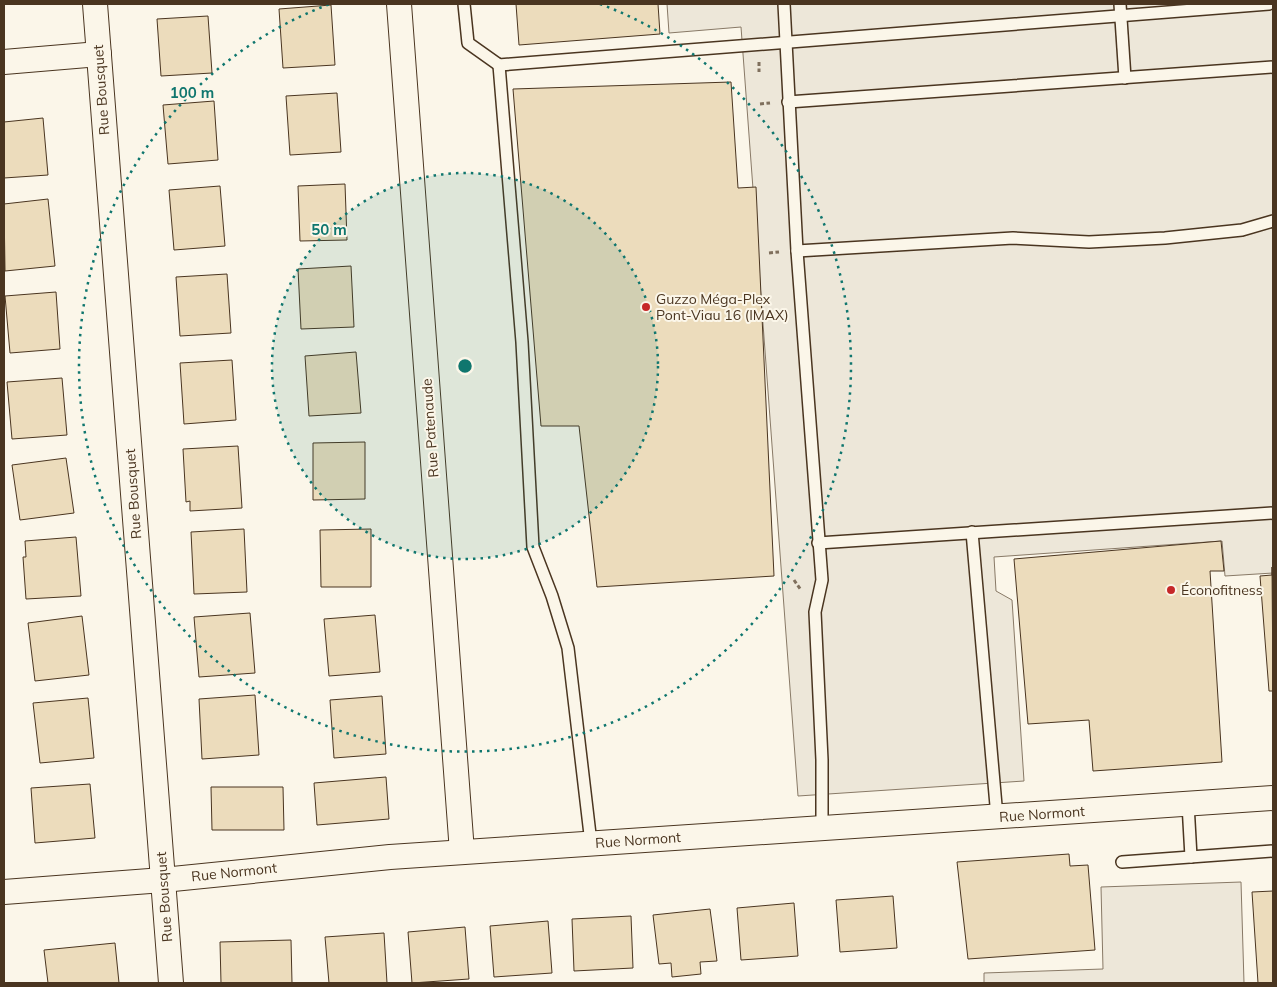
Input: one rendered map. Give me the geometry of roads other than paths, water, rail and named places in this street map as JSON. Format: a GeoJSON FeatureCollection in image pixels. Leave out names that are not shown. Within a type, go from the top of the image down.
{"type":"FeatureCollection","features":[{"type":"Feature","properties":{"kind":"street","name":"Rue Bousquet"},"geometry":{"type":"LineString","coordinates":[[95,4],[171,983]]}},
{"type":"Feature","properties":{"kind":"street","name":"Rue Patenaude"},"geometry":{"type":"LineString","coordinates":[[399,4],[462,852]]}},
{"type":"Feature","properties":{"kind":"street"},"geometry":{"type":"LineString","coordinates":[[4,62],[99,54]]}},
{"type":"Feature","properties":{"kind":"street","name":"Rue Normont"},"geometry":{"type":"LineString","coordinates":[[4,892],[163,880],[328,862],[462,852],[1273,798]]}},
{"type":"Feature","properties":{"kind":"lane"},"geometry":{"type":"LineString","coordinates":[[464,4],[468,43],[499,65],[1270,4]]}},
{"type":"Feature","properties":{"kind":"lane"},"geometry":{"type":"LineString","coordinates":[[784,4],[797,251],[822,580],[815,612],[822,760],[822,829]]}},
{"type":"Feature","properties":{"kind":"lane"},"geometry":{"type":"LineString","coordinates":[[1120,4],[1125,78]]}},
{"type":"Feature","properties":{"kind":"lane"},"geometry":{"type":"LineString","coordinates":[[499,65],[522,342],[533,547],[552,596],[568,648],[590,843]]}},
{"type":"Feature","properties":{"kind":"lane"},"geometry":{"type":"LineString","coordinates":[[788,102],[1273,67]]}},
{"type":"Feature","properties":{"kind":"lane"},"geometry":{"type":"LineString","coordinates":[[797,251],[1013,238],[1089,242],[1165,238],[1242,230],[1273,220]]}},
{"type":"Feature","properties":{"kind":"lane"},"geometry":{"type":"LineString","coordinates":[[818,543],[1273,513]]}},
{"type":"Feature","properties":{"kind":"lane"},"geometry":{"type":"LineString","coordinates":[[972,532],[997,817]]}},
{"type":"Feature","properties":{"kind":"lane"},"geometry":{"type":"LineString","coordinates":[[1188,804],[1191,857]]}},
{"type":"Feature","properties":{"kind":"lane"},"geometry":{"type":"LineString","coordinates":[[1122,862],[1273,851]]}},
{"type":"Feature","properties":{"kind":"place","name":"Guzzo Méga-Plex Pont-Viau 16 (IMAX)"},"geometry":{"type":"Point","coordinates":[646,307]}},
{"type":"Feature","properties":{"kind":"place","name":"Éconofitness"},"geometry":{"type":"Point","coordinates":[1171,590]}}]}
